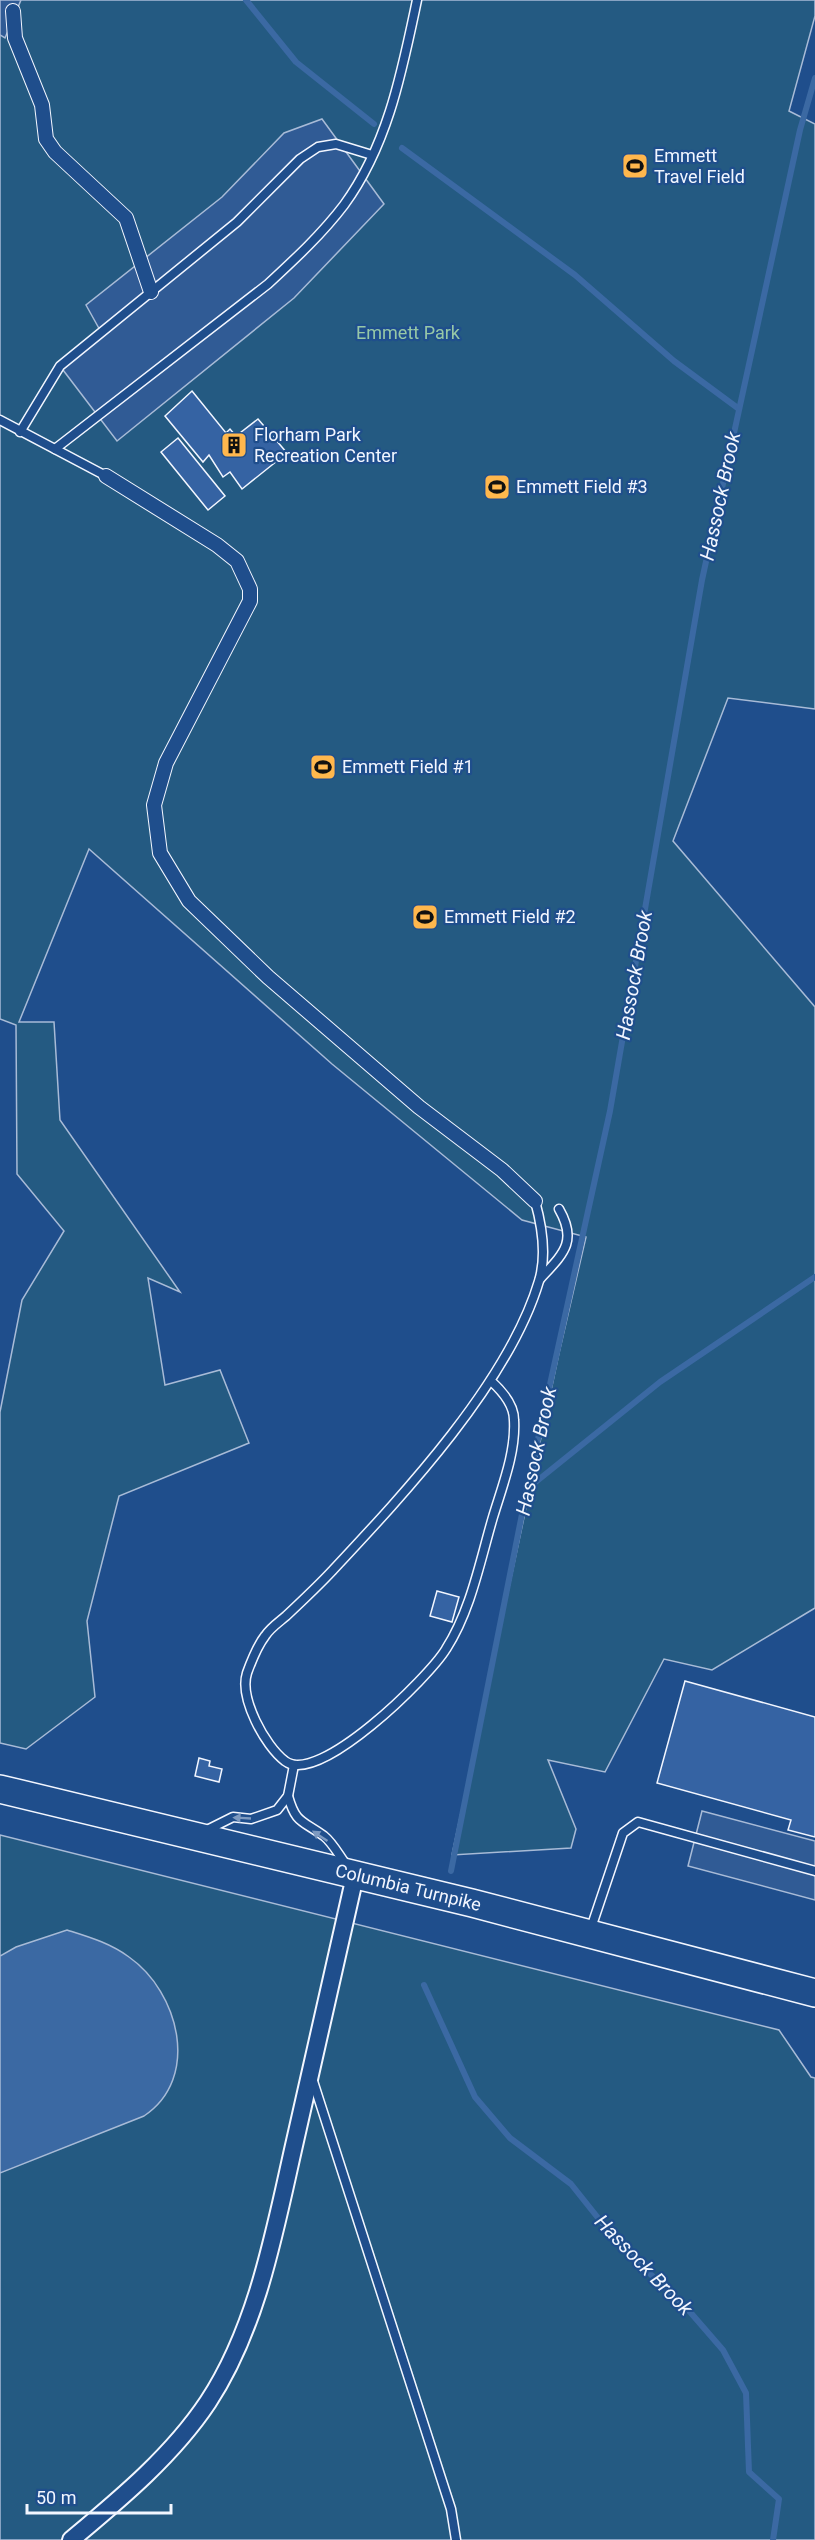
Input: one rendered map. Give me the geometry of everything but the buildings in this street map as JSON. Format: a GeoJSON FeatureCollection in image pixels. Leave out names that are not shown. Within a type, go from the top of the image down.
{"type":"FeatureCollection","features":[{"type":"Feature","properties":{"kind":"main road","name":"Columbia Turnpike"},"geometry":{"type":"LineString","coordinates":[[0,1789],[589,1934],[815,1993]]}},
{"type":"Feature","properties":{"kind":"street"},"geometry":{"type":"LineString","coordinates":[[15,5],[15,38],[42,105],[46,139],[55,153],[126,218],[151,292]]}},
{"type":"Feature","properties":{"kind":"street"},"geometry":{"type":"LineString","coordinates":[[106,476],[237,561],[250,589],[250,601],[166,763],[154,804],[160,853],[177,882],[189,901],[268,977],[419,1107],[502,1170],[535,1201]]}},
{"type":"Feature","properties":{"kind":"street"},"geometry":{"type":"LineString","coordinates":[[71,2540],[148,2472],[181,2438],[208,2403],[230,2365],[245,2329],[268,2251],[355,1876]]}},
{"type":"Feature","properties":{"kind":"lane"},"geometry":{"type":"LineString","coordinates":[[55,449],[268,284],[300,254],[344,205],[372,155],[397,93],[417,0]]}},
{"type":"Feature","properties":{"kind":"lane"},"geometry":{"type":"LineString","coordinates":[[20,432],[60,366],[237,222],[300,159],[318,147],[336,144],[372,155]]}},
{"type":"Feature","properties":{"kind":"lane"},"geometry":{"type":"LineString","coordinates":[[0,420],[106,476]]}},
{"type":"Feature","properties":{"kind":"lane"},"geometry":{"type":"LineString","coordinates":[[535,1201],[543,1243],[540,1280]]}},
{"type":"Feature","properties":{"kind":"lane"},"geometry":{"type":"LineString","coordinates":[[491,1381],[503,1393],[515,1418],[509,1463],[458,1629],[437,1664],[396,1704],[337,1751],[306,1764],[294,1765],[284,1761],[247,1703],[246,1676],[264,1636],[332,1571],[427,1465],[491,1381],[522,1324],[540,1280],[567,1245],[569,1232],[559,1209]]}},
{"type":"Feature","properties":{"kind":"lane"},"geometry":{"type":"LineString","coordinates":[[294,1765],[288,1796],[293,1814],[310,1829],[324,1837],[355,1876]]}},
{"type":"Feature","properties":{"kind":"lane"},"geometry":{"type":"LineString","coordinates":[[192,1837],[233,1817],[251,1819],[266,1815],[277,1809],[288,1796]]}},
{"type":"Feature","properties":{"kind":"lane"},"geometry":{"type":"LineString","coordinates":[[589,1934],[623,1833],[632,1824],[638,1822],[815,1871]]}},
{"type":"Feature","properties":{"kind":"lane"},"geometry":{"type":"LineString","coordinates":[[310,2072],[447,2498],[456,2540]]}},
{"type":"Feature","properties":{"kind":"green space","name":"Emmett Park"},"geometry":{"type":"Polygon","coordinates":[[[0,0],[815,0],[815,16],[789,111],[815,124],[815,709],[728,698],[673,841],[815,1007],[815,1608],[712,1670],[664,1659],[605,1772],[548,1760],[576,1829],[571,1848],[452,1855],[559,1353],[586,1237],[522,1220],[332,1064],[89,849],[19,1022],[54,1022],[60,1120],[180,1292],[148,1278],[165,1385],[220,1370],[249,1443],[119,1496],[87,1621],[95,1697],[26,1749],[0,1743],[0,1412],[22,1300],[64,1231],[17,1174],[16,1025],[0,1019],[0,0]]]}},
{"type":"Feature","properties":{"kind":"green space"},"geometry":{"type":"Polygon","coordinates":[[[0,1835],[779,2030],[811,2077],[815,2078],[815,2540],[0,2540],[0,1835]]]}},
{"type":"Feature","properties":{"kind":"shaded area"},"geometry":{"type":"Polygon","coordinates":[[[0,0],[21,0],[5,38],[0,35],[0,0]]]}},
{"type":"Feature","properties":{"kind":"shaded area"},"geometry":{"type":"Polygon","coordinates":[[[322,119],[384,204],[294,298],[117,441],[60,366],[101,332],[86,305],[222,197],[284,133],[322,119]]]}},
{"type":"Feature","properties":{"kind":"shaded area"},"geometry":{"type":"Polygon","coordinates":[[[702,1811],[815,1841],[815,1900],[688,1866],[702,1811]]]}},
{"type":"Feature","properties":{"kind":"shaded area"},"geometry":{"type":"Polygon","coordinates":[[[67,1930],[122,1952],[146,1972],[160,1991],[171,2013],[177,2035],[177,2058],[173,2080],[162,2100],[144,2116],[0,2173],[0,1956],[16,1947],[67,1930]]]}},
{"type":"Feature","properties":{"kind":"waterway"},"geometry":{"type":"LineString","coordinates":[[246,0],[296,62],[374,124]]}},
{"type":"Feature","properties":{"kind":"waterway","name":"Hassock Brook"},"geometry":{"type":"LineString","coordinates":[[451,1871],[527,1489],[610,1111],[702,580],[800,130],[815,78]]}},
{"type":"Feature","properties":{"kind":"waterway"},"geometry":{"type":"LineString","coordinates":[[402,148],[575,275],[674,361],[739,409]]}},
{"type":"Feature","properties":{"kind":"waterway"},"geometry":{"type":"LineString","coordinates":[[527,1489],[660,1382],[815,1277]]}},
{"type":"Feature","properties":{"kind":"waterway","name":"Hassock Brook"},"geometry":{"type":"LineString","coordinates":[[424,1985],[475,2097],[510,2138],[571,2184],[622,2248],[684,2305],[723,2350],[746,2393],[749,2472],[779,2499],[773,2540]]}},
{"type":"Feature","properties":{"kind":"place","name":"Emmett Travel Field"},"geometry":{"type":"Point","coordinates":[635,166]}},
{"type":"Feature","properties":{"kind":"place","name":"Florham Park Recreation Center"},"geometry":{"type":"Point","coordinates":[234,445]}},
{"type":"Feature","properties":{"kind":"place","name":"Emmett Field #3"},"geometry":{"type":"Point","coordinates":[497,487]}},
{"type":"Feature","properties":{"kind":"place","name":"Emmett Field #1"},"geometry":{"type":"Point","coordinates":[323,767]}},
{"type":"Feature","properties":{"kind":"place","name":"Emmett Field #2"},"geometry":{"type":"Point","coordinates":[425,917]}}]}
